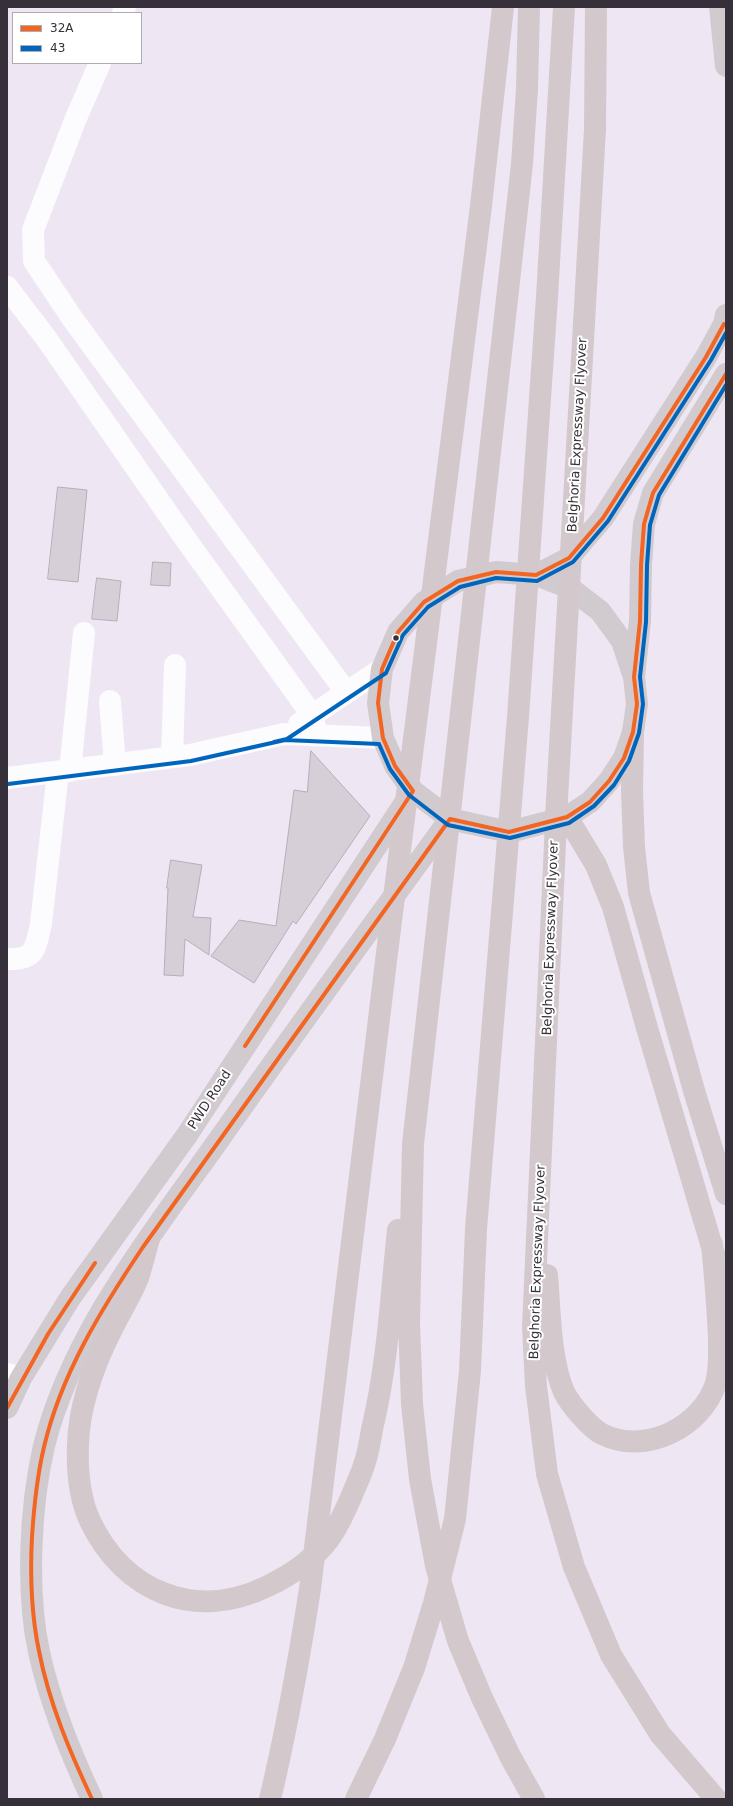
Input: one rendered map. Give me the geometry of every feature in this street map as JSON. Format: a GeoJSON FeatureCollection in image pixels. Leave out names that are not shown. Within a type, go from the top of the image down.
{"type":"FeatureCollection","features":[{"type":"Feature","properties":{"kind":"highway"},"geometry":{"type":"LineString","coordinates":[[270,1799],[281,1757],[296,1677],[310,1588],[385,969],[481,206],[502,7]]}},
{"type":"Feature","properties":{"kind":"highway"},"geometry":{"type":"LineString","coordinates":[[149,1239],[138,1278],[109,1336],[90,1381],[84,1400],[78,1444],[78,1472],[81,1493],[89,1519],[112,1558],[144,1585],[183,1599],[223,1602],[242,1597],[288,1576],[307,1561],[329,1539],[346,1508],[362,1471],[376,1414],[385,1364],[399,1224],[413,1144],[522,164],[527,89],[529,7]]}},
{"type":"Feature","properties":{"kind":"highway"},"geometry":{"type":"LineString","coordinates":[[356,1799],[385,1739],[414,1668],[434,1603],[454,1519],[457,1496],[470,1371],[476,1229],[518,717],[547,297],[564,7]]}},
{"type":"Feature","properties":{"kind":"highway","name":"Belghoria Expressway Flyover"},"geometry":{"type":"LineString","coordinates":[[596,7],[595,129],[557,799],[533,1327],[536,1386],[547,1474],[574,1567],[611,1655],[660,1734],[716,1799]]}},
{"type":"Feature","properties":{"kind":"highway"},"geometry":{"type":"LineString","coordinates":[[633,732],[632,791],[634,847],[639,893],[694,1094],[726,1194]]}},
{"type":"Feature","properties":{"kind":"highway"},"geometry":{"type":"LineString","coordinates":[[567,817],[596,864],[613,907],[647,1028],[712,1244],[726,1303]]}},
{"type":"Feature","properties":{"kind":"highway"},"geometry":{"type":"LineString","coordinates":[[413,1144],[409,1322],[412,1404],[420,1479],[436,1566],[458,1641],[485,1704],[511,1758],[534,1799]]}},
{"type":"Feature","properties":{"kind":"highway"},"geometry":{"type":"LineString","coordinates":[[539,1202],[554,1344],[559,1377],[573,1406],[584,1418],[602,1434],[618,1439],[634,1441],[649,1440],[664,1436],[677,1430],[690,1421],[709,1398],[719,1369],[718,1313],[712,1244]]}},
{"type":"Feature","properties":{"kind":"main road"},"geometry":{"type":"LineString","coordinates":[[720,7],[726,66]]}},
{"type":"Feature","properties":{"kind":"main road"},"geometry":{"type":"LineString","coordinates":[[536,575],[569,558],[603,518],[706,357],[725,321]]}},
{"type":"Feature","properties":{"kind":"main road"},"geometry":{"type":"LineString","coordinates":[[634,677],[622,641],[600,611],[570,588],[536,575],[496,572],[458,582],[424,602],[398,632],[382,669],[378,704],[383,738],[394,766],[413,791],[450,818],[509,832],[567,817],[590,802],[609,782],[624,758],[633,732],[636,704],[634,677],[640,621],[641,565],[644,524],[653,493],[726,374]]}},
{"type":"Feature","properties":{"kind":"main road","name":"PWD Road"},"geometry":{"type":"LineString","coordinates":[[7,1408],[14,1376],[187,1135],[413,791]]}},
{"type":"Feature","properties":{"kind":"main road"},"geometry":{"type":"LineString","coordinates":[[92,1799],[74,1761],[50,1694],[39,1649],[32,1596],[32,1549],[36,1496],[44,1446],[58,1402],[101,1313],[149,1239],[450,818]]}},
{"type":"Feature","properties":{"kind":"street"},"geometry":{"type":"LineString","coordinates":[[100,64],[76,118],[33,230],[34,261],[77,325],[346,692]]}},
{"type":"Feature","properties":{"kind":"street"},"geometry":{"type":"LineString","coordinates":[[7,287],[46,338],[315,725]]}},
{"type":"Feature","properties":{"kind":"street"},"geometry":{"type":"LineString","coordinates":[[7,311],[46,338]]}},
{"type":"Feature","properties":{"kind":"street"},"geometry":{"type":"LineString","coordinates":[[7,960],[21,960],[30,956],[35,948],[41,924],[84,633]]}},
{"type":"Feature","properties":{"kind":"street"},"geometry":{"type":"LineString","coordinates":[[172,757],[176,665]]}},
{"type":"Feature","properties":{"kind":"street"},"geometry":{"type":"LineString","coordinates":[[315,725],[346,692],[382,669]]}},
{"type":"Feature","properties":{"kind":"street"},"geometry":{"type":"LineString","coordinates":[[110,701],[115,765]]}},
{"type":"Feature","properties":{"kind":"street"},"geometry":{"type":"LineString","coordinates":[[7,778],[64,772],[172,757],[284,734],[315,725],[383,738]]}},
{"type":"Feature","properties":{"kind":"building"},"geometry":{"type":"Polygon","coordinates":[[[58,487],[87,490],[78,582],[48,579],[58,487]]]}},
{"type":"Feature","properties":{"kind":"building"},"geometry":{"type":"Polygon","coordinates":[[[153,562],[171,563],[170,586],[151,585],[153,562]]]}},
{"type":"Feature","properties":{"kind":"building"},"geometry":{"type":"Polygon","coordinates":[[[97,578],[121,581],[117,621],[92,619],[97,578]]]}},
{"type":"Feature","properties":{"kind":"building"},"geometry":{"type":"Polygon","coordinates":[[[311,751],[370,816],[296,924],[293,921],[254,983],[211,956],[239,920],[276,926],[294,790],[307,792],[311,751]]]}},
{"type":"Feature","properties":{"kind":"building"},"geometry":{"type":"Polygon","coordinates":[[[171,860],[202,865],[193,917],[211,918],[209,955],[185,939],[183,976],[164,975],[167,888],[171,860]]]}},
{"type":"Feature","properties":{"kind":"transit line","name":"32A"},"geometry":{"type":"LineString","coordinates":[[245,1046],[413,791],[395,766],[383,738],[378,703],[382,669],[398,632],[424,602],[458,581],[496,572],[536,575],[569,558],[603,518],[706,357],[724,324],[726,325]]}},
{"type":"Feature","properties":{"kind":"transit line","name":"43"},"geometry":{"type":"LineString","coordinates":[[274,742],[287,739],[386,673],[403,635],[428,607],[460,587],[496,578],[537,581],[573,562],[608,521],[711,360],[726,333]]}},
{"type":"Feature","properties":{"kind":"transit line","name":"32A"},"geometry":{"type":"LineString","coordinates":[[92,1799],[68,1745],[48,1689],[36,1637],[32,1594],[32,1537],[39,1469],[51,1420],[72,1368],[84,1342],[98,1318],[143,1247],[450,819],[509,832],[567,817],[590,802],[609,781],[624,758],[633,732],[637,704],[634,677],[640,621],[641,565],[644,524],[653,493],[726,374]]}},
{"type":"Feature","properties":{"kind":"transit line","name":"43"},"geometry":{"type":"LineString","coordinates":[[8,784],[191,761],[285,740],[379,744],[390,769],[409,795],[448,825],[510,838],[569,823],[594,806],[614,785],[629,761],[639,733],[643,704],[640,677],[646,622],[647,565],[650,525],[659,495],[726,385]]}},
{"type":"Feature","properties":{"kind":"transit line","name":"32A"},"geometry":{"type":"LineString","coordinates":[[7,1408],[48,1334],[95,1263]]}}]}
